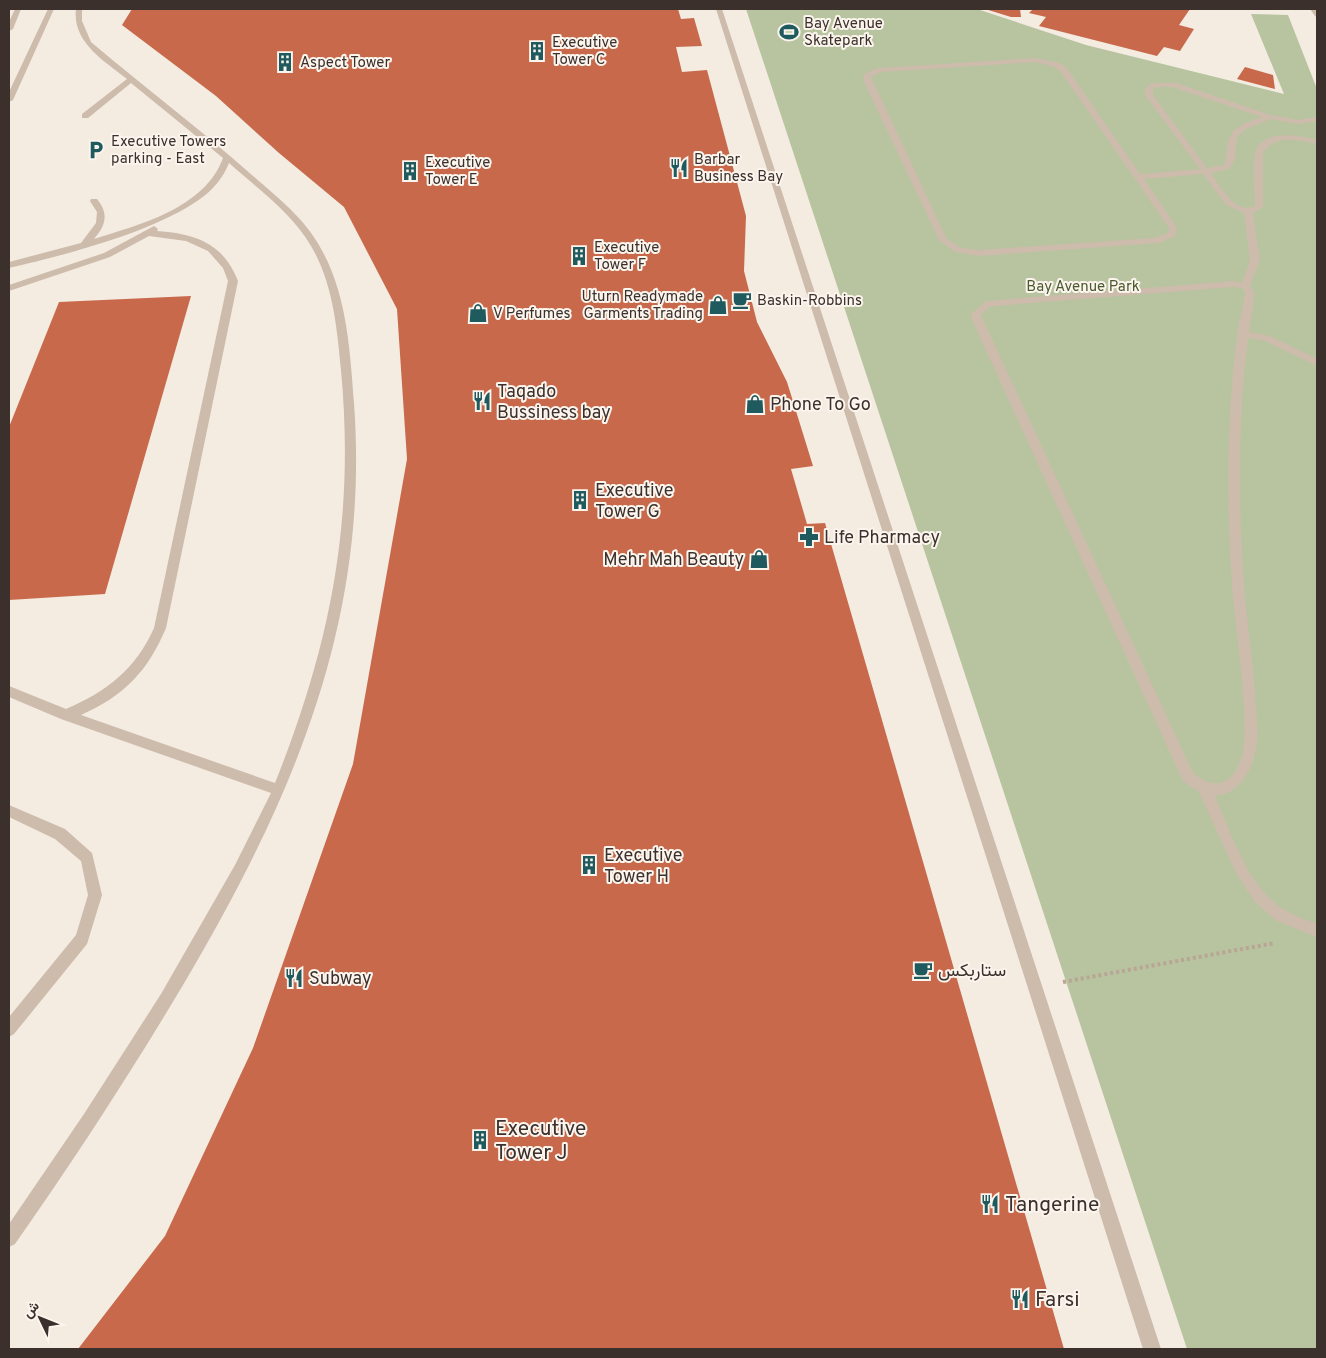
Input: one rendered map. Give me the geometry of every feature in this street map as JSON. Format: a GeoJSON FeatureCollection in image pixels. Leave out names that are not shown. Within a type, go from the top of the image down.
{"type":"FeatureCollection","features":[{"type":"Feature","properties":{"kind":"street"},"geometry":{"type":"LineString","coordinates":[[9,29],[18,9]]}},
{"type":"Feature","properties":{"kind":"street"},"geometry":{"type":"LineString","coordinates":[[9,100],[51,9]]}},
{"type":"Feature","properties":{"kind":"street"},"geometry":{"type":"LineString","coordinates":[[9,1238],[125,1066],[186,966],[237,874],[278,790],[304,722],[323,660],[346,549],[351,499],[352,454],[350,411],[340,321],[336,294],[327,268],[315,245],[282,205],[88,42],[78,21],[78,9]]}},
{"type":"Feature","properties":{"kind":"street"},"geometry":{"type":"LineString","coordinates":[[718,9],[1152,1349]]}},
{"type":"Feature","properties":{"kind":"street"},"geometry":{"type":"LineString","coordinates":[[1313,9],[1317,15]]}},
{"type":"Feature","properties":{"kind":"street"},"geometry":{"type":"LineString","coordinates":[[1036,60],[1057,65],[1064,70],[1138,177],[1173,228],[1172,234],[1165,238],[979,253],[958,250],[943,240],[867,80],[867,76],[878,70],[1036,60]]}},
{"type":"Feature","properties":{"kind":"street"},"geometry":{"type":"LineString","coordinates":[[85,116],[132,79]]}},
{"type":"Feature","properties":{"kind":"street"},"geometry":{"type":"LineString","coordinates":[[1317,120],[1298,122],[1270,117],[1173,85],[1154,86],[1149,89],[1149,94],[1229,203],[1240,210],[1248,211],[1259,207],[1259,153],[1262,146],[1269,141],[1280,138],[1304,138],[1317,142]]}},
{"type":"Feature","properties":{"kind":"street"},"geometry":{"type":"LineString","coordinates":[[1138,177],[1220,169],[1230,164],[1232,141],[1235,133],[1244,127],[1270,117]]}},
{"type":"Feature","properties":{"kind":"street"},"geometry":{"type":"LineString","coordinates":[[9,288],[107,255],[149,233],[215,181],[223,169],[227,157]]}},
{"type":"Feature","properties":{"kind":"street"},"geometry":{"type":"LineString","coordinates":[[83,243],[92,236],[102,220],[103,213],[94,201]]}},
{"type":"Feature","properties":{"kind":"street"},"geometry":{"type":"LineString","coordinates":[[9,265],[136,226],[185,205]]}},
{"type":"Feature","properties":{"kind":"street"},"geometry":{"type":"LineString","coordinates":[[1244,286],[1255,260],[1248,211]]}},
{"type":"Feature","properties":{"kind":"street"},"geometry":{"type":"LineString","coordinates":[[66,715],[110,694],[143,663],[160,628],[233,281],[229,268],[221,256],[208,246],[184,237],[149,233]]}},
{"type":"Feature","properties":{"kind":"street"},"geometry":{"type":"LineString","coordinates":[[1233,284],[1244,286],[1250,293],[1242,334],[1236,390],[1233,524],[1239,600],[1249,682],[1252,741],[1248,756],[1235,782],[1217,792],[1205,790],[1188,778],[977,320],[976,314],[986,304],[995,303],[1233,284]]}},
{"type":"Feature","properties":{"kind":"street"},"geometry":{"type":"LineString","coordinates":[[1242,334],[1267,338],[1317,363]]}},
{"type":"Feature","properties":{"kind":"street"},"geometry":{"type":"LineString","coordinates":[[9,692],[66,715],[278,790]]}},
{"type":"Feature","properties":{"kind":"street"},"geometry":{"type":"LineString","coordinates":[[1205,790],[1251,886],[1269,908],[1294,924],[1317,930]]}},
{"type":"Feature","properties":{"kind":"street"},"geometry":{"type":"LineString","coordinates":[[9,812],[60,834],[87,858],[96,895],[82,938],[9,1029]]}},
{"type":"Feature","properties":{"kind":"path"},"geometry":{"type":"LineString","coordinates":[[1035,987],[1276,943],[1285,945]]}},
{"type":"Feature","properties":{"kind":"green space","name":"Bay Avenue Park"},"geometry":{"type":"Polygon","coordinates":[[[746,9],[977,9],[1086,45],[1284,94],[1251,14],[1288,15],[1317,89],[1317,1349],[1187,1349],[746,9]]]}},
{"type":"Feature","properties":{"kind":"building"},"geometry":{"type":"Polygon","coordinates":[[[132,9],[678,9],[681,19],[694,18],[702,46],[676,47],[682,72],[707,70],[746,216],[744,271],[757,322],[787,382],[813,466],[791,469],[807,524],[825,523],[1064,1349],[78,1349],[165,1236],[253,1048],[353,764],[407,459],[397,309],[344,207],[279,153],[216,96],[122,25],[132,9]]]}},
{"type":"Feature","properties":{"kind":"building"},"geometry":{"type":"Polygon","coordinates":[[[985,9],[1020,9],[1021,17],[1011,17],[985,9]]]}},
{"type":"Feature","properties":{"kind":"building"},"geometry":{"type":"Polygon","coordinates":[[[1033,9],[1190,9],[1179,25],[1194,29],[1180,51],[1164,47],[1157,56],[1039,26],[1046,17],[1029,13],[1033,9]]]}},
{"type":"Feature","properties":{"kind":"building"},"geometry":{"type":"Polygon","coordinates":[[[1245,67],[1273,75],[1275,89],[1237,79],[1245,67]]]}},
{"type":"Feature","properties":{"kind":"building"},"geometry":{"type":"Polygon","coordinates":[[[191,296],[105,594],[9,600],[9,427],[59,302],[191,296]]]}},
{"type":"Feature","properties":{"kind":"place","name":"Bay Avenue Skatepark"},"geometry":{"type":"Point","coordinates":[789,32]}},
{"type":"Feature","properties":{"kind":"place","name":"Executive Tower C"},"geometry":{"type":"Point","coordinates":[537,51]}},
{"type":"Feature","properties":{"kind":"place","name":"Aspect Tower"},"geometry":{"type":"Point","coordinates":[285,62]}},
{"type":"Feature","properties":{"kind":"place","name":"Executive Towers parking - East"},"geometry":{"type":"Point","coordinates":[96,150]}},
{"type":"Feature","properties":{"kind":"place","name":"Barbar Business Bay"},"geometry":{"type":"Point","coordinates":[679,168]}},
{"type":"Feature","properties":{"kind":"place","name":"Executive Tower E"},"geometry":{"type":"Point","coordinates":[410,171]}},
{"type":"Feature","properties":{"kind":"place","name":"Executive Tower F"},"geometry":{"type":"Point","coordinates":[579,256]}},
{"type":"Feature","properties":{"kind":"place","name":"Baskin-Robbins"},"geometry":{"type":"Point","coordinates":[742,300]}},
{"type":"Feature","properties":{"kind":"place","name":"Uturn Readymade Garments Trading"},"geometry":{"type":"Point","coordinates":[718,305]}},
{"type":"Feature","properties":{"kind":"place","name":"V Perfumes"},"geometry":{"type":"Point","coordinates":[478,313]}},
{"type":"Feature","properties":{"kind":"place","name":"Taqado Bussiness bay"},"geometry":{"type":"Point","coordinates":[482,401]}},
{"type":"Feature","properties":{"kind":"place","name":"Phone To Go"},"geometry":{"type":"Point","coordinates":[755,404]}},
{"type":"Feature","properties":{"kind":"place","name":"Executive Tower G"},"geometry":{"type":"Point","coordinates":[580,500]}},
{"type":"Feature","properties":{"kind":"place","name":"Life Pharmacy"},"geometry":{"type":"Point","coordinates":[809,537]}},
{"type":"Feature","properties":{"kind":"place","name":"Mehr Mah Beauty"},"geometry":{"type":"Point","coordinates":[759,559]}},
{"type":"Feature","properties":{"kind":"place","name":"Executive Tower H"},"geometry":{"type":"Point","coordinates":[589,865]}},
{"type":"Feature","properties":{"kind":"place","name":"ستاربكس"},"geometry":{"type":"Point","coordinates":[923,970]}},
{"type":"Feature","properties":{"kind":"place","name":"Subway"},"geometry":{"type":"Point","coordinates":[294,978]}},
{"type":"Feature","properties":{"kind":"place","name":"Executive Tower J"},"geometry":{"type":"Point","coordinates":[480,1140]}},
{"type":"Feature","properties":{"kind":"place","name":"Tangerine"},"geometry":{"type":"Point","coordinates":[990,1204]}},
{"type":"Feature","properties":{"kind":"place","name":"Farsi"},"geometry":{"type":"Point","coordinates":[1020,1299]}}]}
